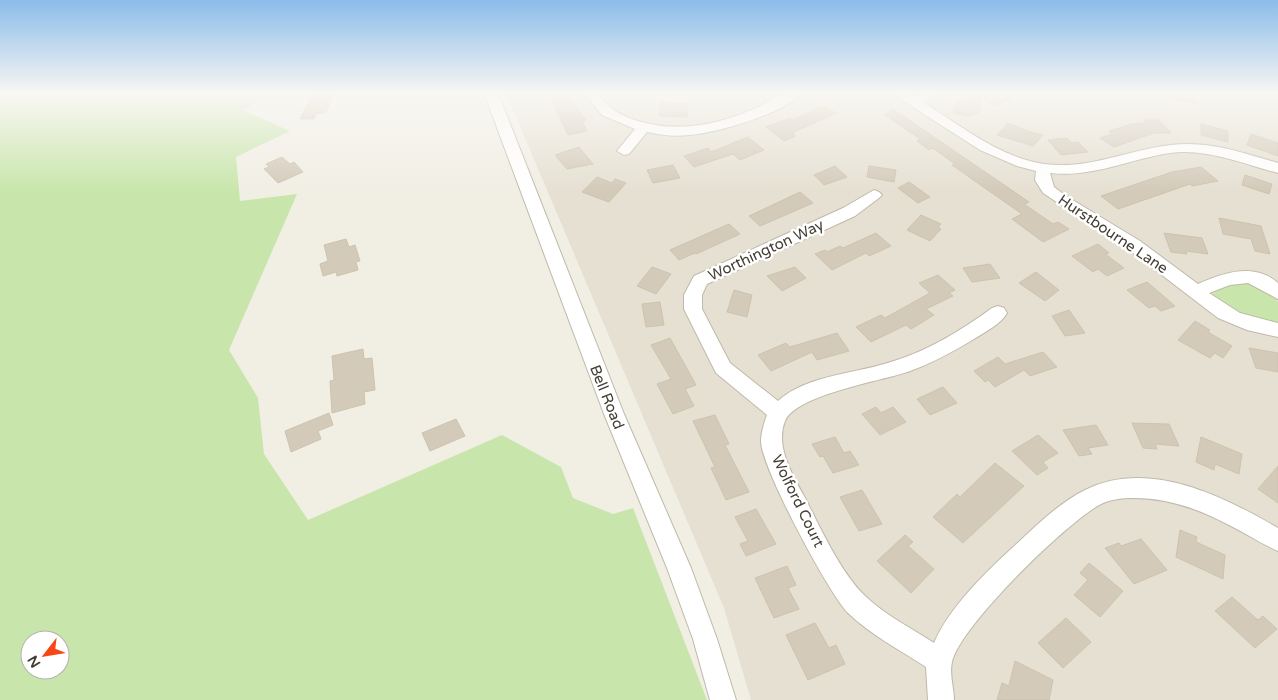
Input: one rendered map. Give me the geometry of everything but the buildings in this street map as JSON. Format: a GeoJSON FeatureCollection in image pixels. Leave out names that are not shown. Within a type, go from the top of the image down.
{"type":"FeatureCollection","features":[{"type":"Feature","properties":{"kind":"street","name":"Bell Road"},"geometry":{"type":"LineString","coordinates":[[504,126],[614,414],[679,568],[705,639],[723,700]]}},
{"type":"Feature","properties":{"kind":"street"},"geometry":{"type":"LineString","coordinates":[[636,126],[643,128],[689,132],[721,126]]}},
{"type":"Feature","properties":{"kind":"street"},"geometry":{"type":"LineString","coordinates":[[949,126],[973,142],[1003,157],[1043,168],[1082,170],[1172,149],[1208,150],[1278,168]]}},
{"type":"Feature","properties":{"kind":"street"},"geometry":{"type":"LineString","coordinates":[[624,151],[643,128]]}},
{"type":"Feature","properties":{"kind":"street","name":"Hurstbourne Lane"},"geometry":{"type":"LineString","coordinates":[[1043,168],[1043,180],[1048,190],[1134,245],[1230,318],[1245,324],[1278,330]]}},
{"type":"Feature","properties":{"kind":"street","name":"Worthington Way"},"geometry":{"type":"LineString","coordinates":[[779,413],[722,368],[693,309],[693,295],[700,280],[848,212],[874,195]]}},
{"type":"Feature","properties":{"kind":"street"},"geometry":{"type":"LineString","coordinates":[[1196,292],[1240,274],[1258,280],[1278,293]]}},
{"type":"Feature","properties":{"kind":"street"},"geometry":{"type":"LineString","coordinates":[[779,413],[796,400],[833,384],[904,366],[956,341],[998,313]]}},
{"type":"Feature","properties":{"kind":"street","name":"Wolford Court"},"geometry":{"type":"LineString","coordinates":[[779,413],[771,441],[777,464],[829,564],[848,594],[861,608],[939,661]]}},
{"type":"Feature","properties":{"kind":"street"},"geometry":{"type":"LineString","coordinates":[[941,700],[939,661],[963,618],[1033,543],[1081,503],[1109,490],[1153,489],[1188,495],[1232,512],[1278,540]]}},
{"type":"Feature","properties":{"kind":"shaded area"},"geometry":{"type":"Polygon","coordinates":[[[520,126],[1278,126],[1278,700],[751,700],[724,608],[520,126]]]}},
{"type":"Feature","properties":{"kind":"green space"},"geometry":{"type":"Polygon","coordinates":[[[0,126],[278,126],[290,131],[236,157],[240,201],[297,194],[229,350],[258,398],[264,454],[308,520],[502,435],[561,467],[573,498],[613,514],[633,508],[707,700],[0,700],[0,126]]]}},
{"type":"Feature","properties":{"kind":"green space"},"geometry":{"type":"Polygon","coordinates":[[[1239,280],[1264,287],[1278,302],[1278,326],[1249,321],[1215,301],[1213,293],[1215,290],[1239,280]]]}}]}
